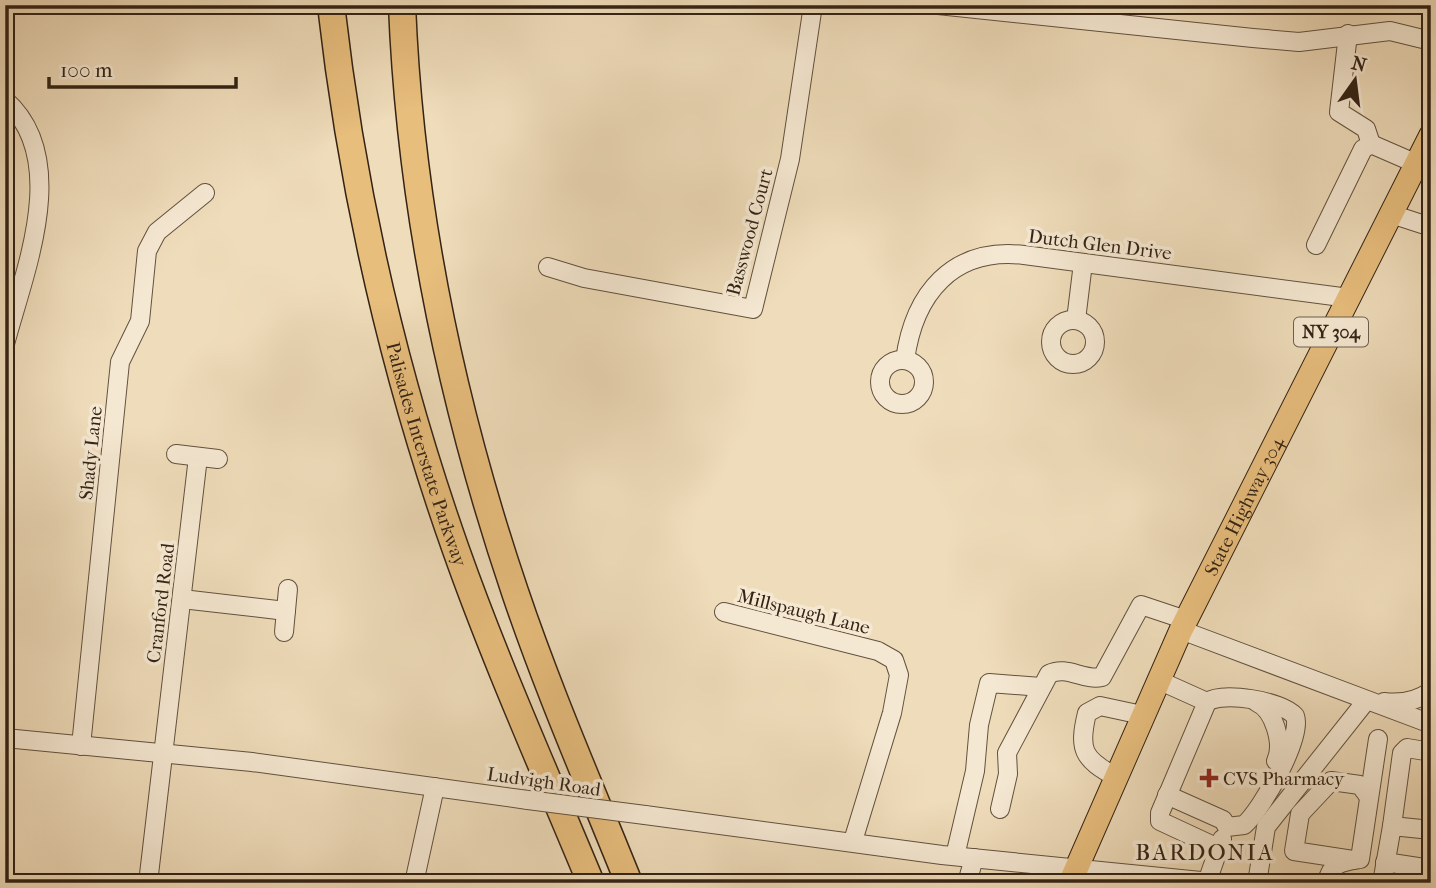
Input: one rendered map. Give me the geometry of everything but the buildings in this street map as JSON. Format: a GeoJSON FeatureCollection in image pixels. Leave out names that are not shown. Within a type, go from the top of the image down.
{"type":"FeatureCollection","features":[{"type":"Feature","properties":{"kind":"highway","name":"Palisades Interstate Parkway"},"geometry":{"type":"LineString","coordinates":[[331,5],[345,105],[369,240],[420,439],[470,590],[591,883]]}},
{"type":"Feature","properties":{"kind":"highway"},"geometry":{"type":"LineString","coordinates":[[402,5],[420,197],[444,330],[464,419],[522,614],[629,883]]}},
{"type":"Feature","properties":{"kind":"main road","name":"State Highway 304"},"geometry":{"type":"LineString","coordinates":[[1073,876],[1183,625],[1431,135]]}},
{"type":"Feature","properties":{"kind":"street","name":"Basswood Court"},"geometry":{"type":"LineString","coordinates":[[548,267],[584,278],[753,309],[790,159],[813,5]]}},
{"type":"Feature","properties":{"kind":"street"},"geometry":{"type":"LineString","coordinates":[[941,5],[1288,41],[1390,31],[1431,41]]}},
{"type":"Feature","properties":{"kind":"street"},"geometry":{"type":"LineString","coordinates":[[1348,34],[1339,112],[1349,121],[1366,129],[1371,144],[1417,164]]}},
{"type":"Feature","properties":{"kind":"street"},"geometry":{"type":"LineString","coordinates":[[5,100],[27,129],[38,158],[41,188],[36,221],[5,344]]}},
{"type":"Feature","properties":{"kind":"street"},"geometry":{"type":"LineString","coordinates":[[1316,245],[1363,149],[1371,144]]}},
{"type":"Feature","properties":{"kind":"street","name":"Shady Lane"},"geometry":{"type":"LineString","coordinates":[[81,746],[120,362],[140,321],[147,251],[158,232],[205,193]]}},
{"type":"Feature","properties":{"kind":"street"},"geometry":{"type":"LineString","coordinates":[[1391,214],[1431,227]]}},
{"type":"Feature","properties":{"kind":"street","name":"Dutch Glen Drive"},"geometry":{"type":"LineString","coordinates":[[905,360],[909,334],[919,306],[931,289],[956,267],[977,258],[1001,254],[1083,262],[1349,298]]}},
{"type":"Feature","properties":{"kind":"street"},"geometry":{"type":"LineString","coordinates":[[1076,320],[1083,262]]}},
{"type":"Feature","properties":{"kind":"street"},"geometry":{"type":"LineString","coordinates":[[176,454],[218,459]]}},
{"type":"Feature","properties":{"kind":"street","name":"Cranford Road"},"geometry":{"type":"LineString","coordinates":[[148,883],[198,457]]}},
{"type":"Feature","properties":{"kind":"street"},"geometry":{"type":"LineString","coordinates":[[284,632],[288,589]]}},
{"type":"Feature","properties":{"kind":"street"},"geometry":{"type":"LineString","coordinates":[[182,598],[286,611]]}},
{"type":"Feature","properties":{"kind":"street"},"geometry":{"type":"LineString","coordinates":[[1000,809],[1008,774],[1007,753],[1049,674],[1058,670],[1095,679],[1102,677],[1141,605],[1366,701],[1431,724]]}},
{"type":"Feature","properties":{"kind":"street","name":"Millspaugh Lane"},"geometry":{"type":"LineString","coordinates":[[724,612],[878,651],[894,660],[898,675],[892,713],[852,841]]}},
{"type":"Feature","properties":{"kind":"street"},"geometry":{"type":"LineString","coordinates":[[1158,680],[1207,702]]}},
{"type":"Feature","properties":{"kind":"street"},"geometry":{"type":"LineString","coordinates":[[955,856],[977,752],[979,725],[990,682],[1041,687]]}},
{"type":"Feature","properties":{"kind":"street"},"geometry":{"type":"LineString","coordinates":[[1366,701],[1399,704],[1421,698],[1431,691]]}},
{"type":"Feature","properties":{"kind":"street"},"geometry":{"type":"LineString","coordinates":[[1214,882],[1218,848],[1231,827],[1243,823],[1259,798],[1280,750],[1267,710],[1256,702],[1217,696],[1207,702],[1167,795],[1160,821],[1218,848]]}},
{"type":"Feature","properties":{"kind":"street"},"geometry":{"type":"LineString","coordinates":[[1257,883],[1266,827],[1366,701]]}},
{"type":"Feature","properties":{"kind":"street"},"geometry":{"type":"LineString","coordinates":[[1116,777],[1091,764],[1081,735],[1087,713],[1100,706],[1142,715]]}},
{"type":"Feature","properties":{"kind":"street","name":"Ludvigh Road"},"geometry":{"type":"LineString","coordinates":[[5,738],[164,754],[435,787],[852,841],[1073,876],[1214,882]]}},
{"type":"Feature","properties":{"kind":"street"},"geometry":{"type":"LineString","coordinates":[[1327,883],[1329,871],[1336,864],[1360,859],[1364,791],[1374,766],[1378,739]]}},
{"type":"Feature","properties":{"kind":"street"},"geometry":{"type":"LineString","coordinates":[[1382,883],[1402,753],[1407,748],[1431,752]]}},
{"type":"Feature","properties":{"kind":"street"},"geometry":{"type":"LineString","coordinates":[[977,752],[1007,753]]}},
{"type":"Feature","properties":{"kind":"street"},"geometry":{"type":"LineString","coordinates":[[1353,860],[1294,851],[1300,814],[1331,781],[1364,791]]}},
{"type":"Feature","properties":{"kind":"street"},"geometry":{"type":"LineString","coordinates":[[414,883],[435,787]]}},
{"type":"Feature","properties":{"kind":"street"},"geometry":{"type":"LineString","coordinates":[[1167,795],[1223,820],[1231,827]]}},
{"type":"Feature","properties":{"kind":"street"},"geometry":{"type":"LineString","coordinates":[[1392,826],[1431,830]]}},
{"type":"Feature","properties":{"kind":"street"},"geometry":{"type":"LineString","coordinates":[[1317,883],[1321,856]]}},
{"type":"Feature","properties":{"kind":"street"},"geometry":{"type":"LineString","coordinates":[[967,883],[974,859]]}},
{"type":"Feature","properties":{"kind":"street"},"geometry":{"type":"LineString","coordinates":[[1385,862],[1431,869]]}},
{"type":"Feature","properties":{"kind":"place","name":"CVS Pharmacy"},"geometry":{"type":"Point","coordinates":[1209,778]}},
{"type":"Feature","properties":{"kind":"district","name":"BARDONIA"},"geometry":{"type":"Point","coordinates":[1205,852]}}]}
